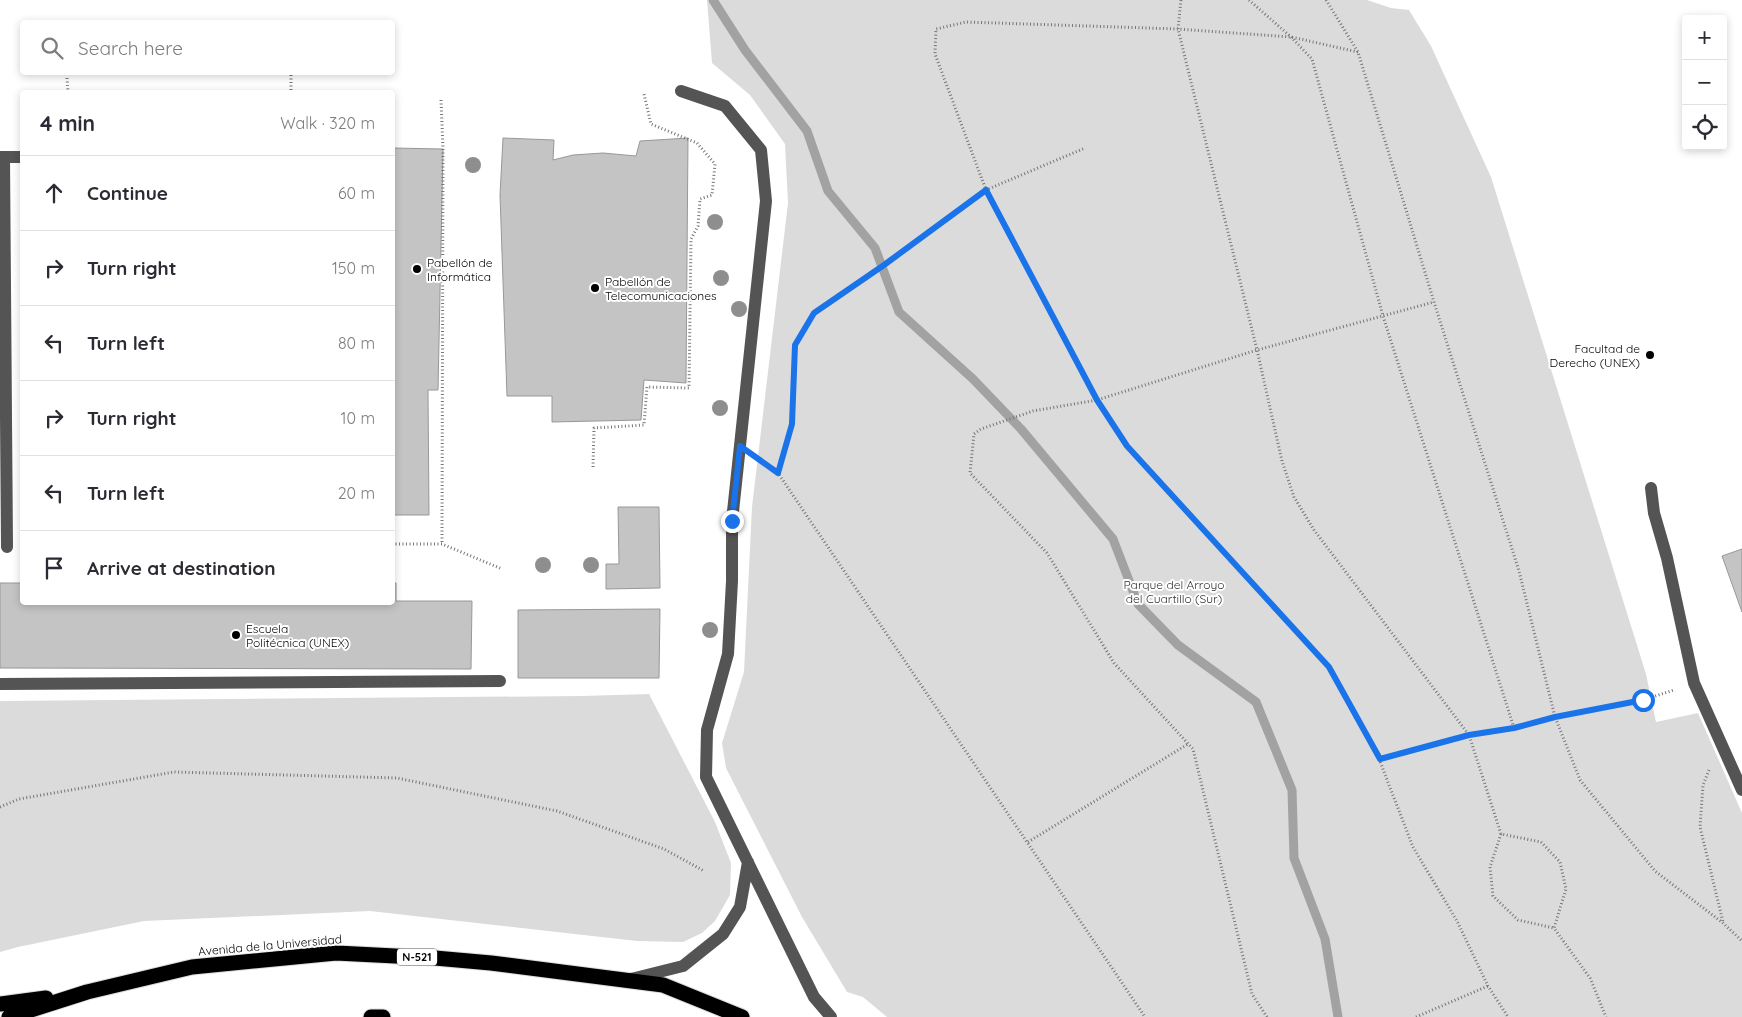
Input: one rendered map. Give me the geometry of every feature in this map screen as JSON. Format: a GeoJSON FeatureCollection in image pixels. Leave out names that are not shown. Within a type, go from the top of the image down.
{"type":"FeatureCollection","features":[{"type":"Feature","properties":{"kind":"highway","name":"Avenida de la Universidad"},"geometry":{"type":"LineString","coordinates":[[9,1017],[87,992],[192,966],[336,953],[491,963],[663,985],[742,1017]]}},
{"type":"Feature","properties":{"kind":"highway"},"geometry":{"type":"LineString","coordinates":[[0,1004],[87,992]]}},
{"type":"Feature","properties":{"kind":"highway"},"geometry":{"type":"LineString","coordinates":[[371,1017],[383,1017]]}},
{"type":"Feature","properties":{"kind":"street"},"geometry":{"type":"LineString","coordinates":[[681,91],[725,106],[761,150],[766,201],[732,521],[732,581],[728,654],[707,730],[706,777],[814,997],[831,1017]]}},
{"type":"Feature","properties":{"kind":"street"},"geometry":{"type":"LineString","coordinates":[[7,547],[2,157],[20,157]]}},
{"type":"Feature","properties":{"kind":"street"},"geometry":{"type":"LineString","coordinates":[[1651,488],[1654,513],[1667,558],[1694,683],[1742,790]]}},
{"type":"Feature","properties":{"kind":"street"},"geometry":{"type":"LineString","coordinates":[[0,684],[500,681]]}},
{"type":"Feature","properties":{"kind":"street"},"geometry":{"type":"LineString","coordinates":[[628,980],[683,966],[723,934],[740,906],[748,862]]}},
{"type":"Feature","properties":{"kind":"path"},"geometry":{"type":"LineString","coordinates":[[1181,0],[1178,29],[1257,350],[1276,438],[1294,497],[1314,530],[1469,735],[1501,834],[1490,867],[1493,896],[1518,920],[1554,928],[1590,978],[1606,1017]]}},
{"type":"Feature","properties":{"kind":"path"},"geometry":{"type":"LineString","coordinates":[[1249,0],[1312,59],[1383,316],[1514,728]]}},
{"type":"Feature","properties":{"kind":"path"},"geometry":{"type":"LineString","coordinates":[[1326,0],[1358,52],[1519,571],[1555,717],[1580,780],[1655,872],[1723,922],[1742,941]]}},
{"type":"Feature","properties":{"kind":"path"},"geometry":{"type":"LineString","coordinates":[[1358,52],[1290,37],[1178,29],[966,22],[936,29],[935,54],[986,190],[1097,400],[1127,446],[1329,667],[1380,759],[1412,847],[1457,921],[1488,986],[1508,1017]]}},
{"type":"Feature","properties":{"kind":"path"},"geometry":{"type":"LineString","coordinates":[[290,75],[291,90]]}},
{"type":"Feature","properties":{"kind":"path"},"geometry":{"type":"LineString","coordinates":[[67,78],[68,90]]}},
{"type":"Feature","properties":{"kind":"path"},"geometry":{"type":"LineString","coordinates":[[593,467],[594,428],[644,426],[647,387],[689,388],[691,240],[698,226],[700,199],[712,194],[715,164],[697,143],[652,124],[644,94]]}},
{"type":"Feature","properties":{"kind":"path"},"geometry":{"type":"LineString","coordinates":[[441,100],[443,149],[442,544]]}},
{"type":"Feature","properties":{"kind":"path"},"geometry":{"type":"LineString","coordinates":[[778,473],[792,424],[795,345],[814,313],[884,265],[986,190],[1085,148]]}},
{"type":"Feature","properties":{"kind":"path"},"geometry":{"type":"LineString","coordinates":[[1267,1017],[1252,994],[1193,749],[1114,663],[1047,553],[970,474],[974,434],[981,429],[1033,411],[1097,400],[1257,350],[1434,302]]}},
{"type":"Feature","properties":{"kind":"path"},"geometry":{"type":"LineString","coordinates":[[740,446],[778,473],[1145,1017]]}},
{"type":"Feature","properties":{"kind":"path"},"geometry":{"type":"LineString","coordinates":[[395,544],[442,544],[502,569]]}},
{"type":"Feature","properties":{"kind":"path"},"geometry":{"type":"LineString","coordinates":[[1380,759],[1469,735],[1514,728],[1555,717],[1643,700],[1694,683]]}},
{"type":"Feature","properties":{"kind":"path"},"geometry":{"type":"LineString","coordinates":[[1720,741],[1703,785],[1700,827],[1723,922]]}},
{"type":"Feature","properties":{"kind":"path"},"geometry":{"type":"LineString","coordinates":[[1028,842],[1188,744]]}},
{"type":"Feature","properties":{"kind":"path"},"geometry":{"type":"LineString","coordinates":[[0,807],[19,799],[174,772],[397,778],[557,811],[664,849],[704,871]]}},
{"type":"Feature","properties":{"kind":"path"},"geometry":{"type":"LineString","coordinates":[[1501,834],[1541,842],[1560,862],[1566,889],[1554,928]]}},
{"type":"Feature","properties":{"kind":"path"},"geometry":{"type":"LineString","coordinates":[[1416,1017],[1488,986]]}},
{"type":"Feature","properties":{"kind":"green space","name":"Parque del Arroyo del Cuartillo (Sur)"},"geometry":{"type":"Polygon","coordinates":[[[707,0],[1367,0],[1391,8],[1409,10],[1431,46],[1491,177],[1646,674],[1656,722],[1698,713],[1742,813],[1742,1017],[887,1017],[863,997],[847,992],[802,917],[726,768],[722,743],[744,672],[752,507],[788,203],[785,144],[750,95],[712,63],[707,0]]]}},
{"type":"Feature","properties":{"kind":"green space"},"geometry":{"type":"Polygon","coordinates":[[[649,694],[715,822],[731,863],[730,895],[715,921],[702,933],[683,942],[637,941],[370,911],[144,921],[0,952],[0,701],[649,694]]]}},
{"type":"Feature","properties":{"kind":"building","name":"Pabellón de Telecomunicaciones"},"geometry":{"type":"Polygon","coordinates":[[[503,138],[554,140],[553,160],[573,155],[603,153],[636,156],[640,141],[688,138],[686,383],[644,380],[641,420],[552,422],[552,396],[507,396],[500,195],[503,138]]]}},
{"type":"Feature","properties":{"kind":"building","name":"Pabellón de Informática"},"geometry":{"type":"Polygon","coordinates":[[[395,148],[443,149],[438,390],[428,390],[429,515],[395,515],[395,148]]]}},
{"type":"Feature","properties":{"kind":"building"},"geometry":{"type":"Polygon","coordinates":[[[618,507],[659,507],[660,588],[606,589],[606,564],[619,564],[618,507]]]}},
{"type":"Feature","properties":{"kind":"building"},"geometry":{"type":"Polygon","coordinates":[[[1742,549],[1742,612],[1722,556],[1742,549]]]}},
{"type":"Feature","properties":{"kind":"building","name":"Escuela Politécnica (UNEX)"},"geometry":{"type":"Polygon","coordinates":[[[0,583],[20,583],[20,605],[395,605],[395,583],[396,601],[472,601],[471,669],[0,668],[0,583]]]}},
{"type":"Feature","properties":{"kind":"building"},"geometry":{"type":"Polygon","coordinates":[[[660,609],[659,678],[518,678],[518,610],[660,609]]]}},
{"type":"Feature","properties":{"kind":"waterway"},"geometry":{"type":"LineString","coordinates":[[713,0],[745,50],[807,131],[828,191],[875,248],[899,312],[973,379],[1021,429],[1113,539],[1138,604],[1178,645],[1256,702],[1292,790],[1294,858],[1325,939],[1338,1017]]}},
{"type":"Feature","properties":{"kind":"place","name":"Pabellón de Informática"},"geometry":{"type":"Point","coordinates":[417,269]}},
{"type":"Feature","properties":{"kind":"place","name":"Pabellón de Telecomunicaciones"},"geometry":{"type":"Point","coordinates":[595,288]}},
{"type":"Feature","properties":{"kind":"place","name":"Facultad de Derecho (UNEX)"},"geometry":{"type":"Point","coordinates":[1650,355]}},
{"type":"Feature","properties":{"kind":"place","name":"Escuela Politécnica (UNEX)"},"geometry":{"type":"Point","coordinates":[236,635]}},
{"type":"Feature","properties":{"kind":"route"},"geometry":{"type":"LineString","coordinates":[[732,521],[740,446],[778,473],[792,424],[795,345],[814,313],[884,265],[986,190],[1097,400],[1127,446],[1329,667],[1380,759],[1469,735],[1514,728],[1555,717],[1643,700]]}}]}
